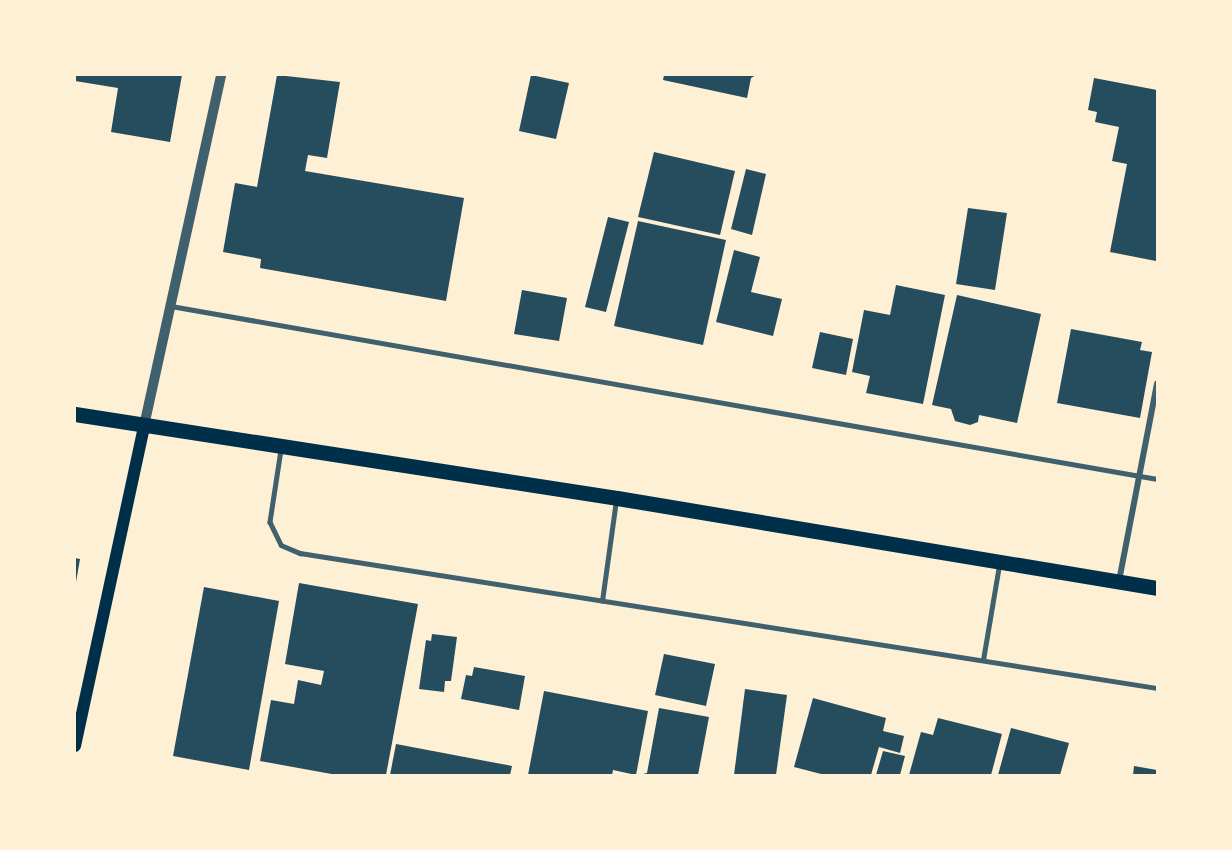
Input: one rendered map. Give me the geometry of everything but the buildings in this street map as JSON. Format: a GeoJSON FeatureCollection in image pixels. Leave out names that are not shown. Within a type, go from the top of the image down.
{"type":"FeatureCollection","features":[{"type":"Feature","properties":{"kind":"main road"},"geometry":{"type":"LineString","coordinates":[[75,414],[617,498],[1157,588]]}},
{"type":"Feature","properties":{"kind":"main road"},"geometry":{"type":"LineString","coordinates":[[75,746],[144,426]]}},
{"type":"Feature","properties":{"kind":"street"},"geometry":{"type":"LineString","coordinates":[[144,426],[221,75]]}},
{"type":"Feature","properties":{"kind":"street"},"geometry":{"type":"LineString","coordinates":[[1119,581],[1157,384]]}},
{"type":"Feature","properties":{"kind":"lane"},"geometry":{"type":"LineString","coordinates":[[171,306],[1157,479]]}},
{"type":"Feature","properties":{"kind":"lane"},"geometry":{"type":"LineString","coordinates":[[281,447],[270,522],[281,545],[335,561],[1157,688]]}},
{"type":"Feature","properties":{"kind":"lane"},"geometry":{"type":"LineString","coordinates":[[602,601],[617,498]]}},
{"type":"Feature","properties":{"kind":"lane"},"geometry":{"type":"LineString","coordinates":[[983,660],[999,561]]}}]}
